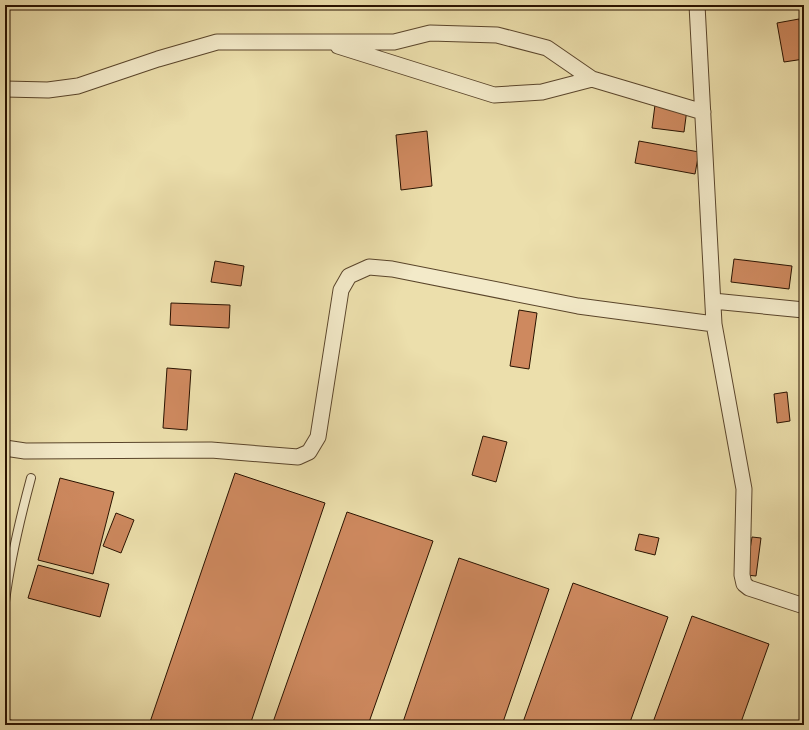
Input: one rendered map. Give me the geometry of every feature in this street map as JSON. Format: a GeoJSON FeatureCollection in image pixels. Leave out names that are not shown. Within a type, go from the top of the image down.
{"type":"FeatureCollection","features":[{"type":"Feature","properties":{"kind":"street"},"geometry":{"type":"LineString","coordinates":[[697,5],[714,324],[744,489],[742,575],[744,584],[749,588],[804,606]]}},
{"type":"Feature","properties":{"kind":"street"},"geometry":{"type":"LineString","coordinates":[[5,89],[48,90],[78,86],[158,59],[217,42],[394,42],[430,33],[496,35],[547,48],[592,79],[703,112]]}},
{"type":"Feature","properties":{"kind":"street"},"geometry":{"type":"LineString","coordinates":[[326,42],[494,95],[542,92],[592,79]]}},
{"type":"Feature","properties":{"kind":"street"},"geometry":{"type":"LineString","coordinates":[[5,448],[25,451],[211,450],[298,457],[308,452],[318,437],[341,290],[349,276],[369,267],[392,269],[578,306],[714,324]]}},
{"type":"Feature","properties":{"kind":"street"},"geometry":{"type":"LineString","coordinates":[[713,301],[804,310]]}},
{"type":"Feature","properties":{"kind":"lane"},"geometry":{"type":"LineString","coordinates":[[5,602],[16,533],[31,478]]}},
{"type":"Feature","properties":{"kind":"lane"},"geometry":{"type":"LineString","coordinates":[[5,723],[12,725]]}},
{"type":"Feature","properties":{"kind":"building"},"geometry":{"type":"Polygon","coordinates":[[[799,19],[804,47],[804,59],[784,62],[777,23],[799,19]]]}},
{"type":"Feature","properties":{"kind":"building"},"geometry":{"type":"Polygon","coordinates":[[[655,105],[687,109],[684,132],[652,128],[655,105]]]}},
{"type":"Feature","properties":{"kind":"building"},"geometry":{"type":"Polygon","coordinates":[[[427,131],[432,186],[401,190],[396,135],[427,131]]]}},
{"type":"Feature","properties":{"kind":"building"},"geometry":{"type":"Polygon","coordinates":[[[639,141],[699,152],[695,174],[635,163],[639,141]]]}},
{"type":"Feature","properties":{"kind":"building"},"geometry":{"type":"Polygon","coordinates":[[[734,259],[792,266],[789,289],[731,282],[734,259]]]}},
{"type":"Feature","properties":{"kind":"building"},"geometry":{"type":"Polygon","coordinates":[[[215,261],[244,266],[241,286],[211,282],[215,261]]]}},
{"type":"Feature","properties":{"kind":"building"},"geometry":{"type":"Polygon","coordinates":[[[171,303],[230,305],[229,328],[170,325],[171,303]]]}},
{"type":"Feature","properties":{"kind":"building"},"geometry":{"type":"Polygon","coordinates":[[[519,310],[537,313],[529,369],[510,366],[519,310]]]}},
{"type":"Feature","properties":{"kind":"building"},"geometry":{"type":"Polygon","coordinates":[[[167,368],[191,370],[187,430],[163,428],[167,368]]]}},
{"type":"Feature","properties":{"kind":"building"},"geometry":{"type":"Polygon","coordinates":[[[787,392],[790,421],[777,423],[774,394],[787,392]]]}},
{"type":"Feature","properties":{"kind":"building"},"geometry":{"type":"Polygon","coordinates":[[[483,436],[507,442],[496,482],[472,475],[483,436]]]}},
{"type":"Feature","properties":{"kind":"building"},"geometry":{"type":"Polygon","coordinates":[[[235,473],[325,503],[250,725],[149,725],[235,473]]]}},
{"type":"Feature","properties":{"kind":"building"},"geometry":{"type":"Polygon","coordinates":[[[60,478],[114,492],[93,574],[38,560],[60,478]]]}},
{"type":"Feature","properties":{"kind":"building"},"geometry":{"type":"Polygon","coordinates":[[[347,512],[433,541],[368,725],[272,725],[347,512]]]}},
{"type":"Feature","properties":{"kind":"building"},"geometry":{"type":"Polygon","coordinates":[[[116,513],[134,520],[121,553],[103,546],[116,513]]]}},
{"type":"Feature","properties":{"kind":"building"},"geometry":{"type":"Polygon","coordinates":[[[639,534],[659,538],[655,555],[635,550],[639,534]]]}},
{"type":"Feature","properties":{"kind":"building"},"geometry":{"type":"Polygon","coordinates":[[[752,537],[761,538],[756,576],[746,575],[752,537]]]}},
{"type":"Feature","properties":{"kind":"building"},"geometry":{"type":"Polygon","coordinates":[[[459,558],[549,589],[502,725],[402,725],[459,558]]]}},
{"type":"Feature","properties":{"kind":"building"},"geometry":{"type":"Polygon","coordinates":[[[38,565],[109,584],[100,617],[28,598],[38,565]]]}},
{"type":"Feature","properties":{"kind":"building"},"geometry":{"type":"Polygon","coordinates":[[[573,583],[668,617],[629,725],[522,725],[573,583]]]}},
{"type":"Feature","properties":{"kind":"building"},"geometry":{"type":"Polygon","coordinates":[[[692,616],[769,644],[740,725],[652,725],[692,616]]]}}]}
